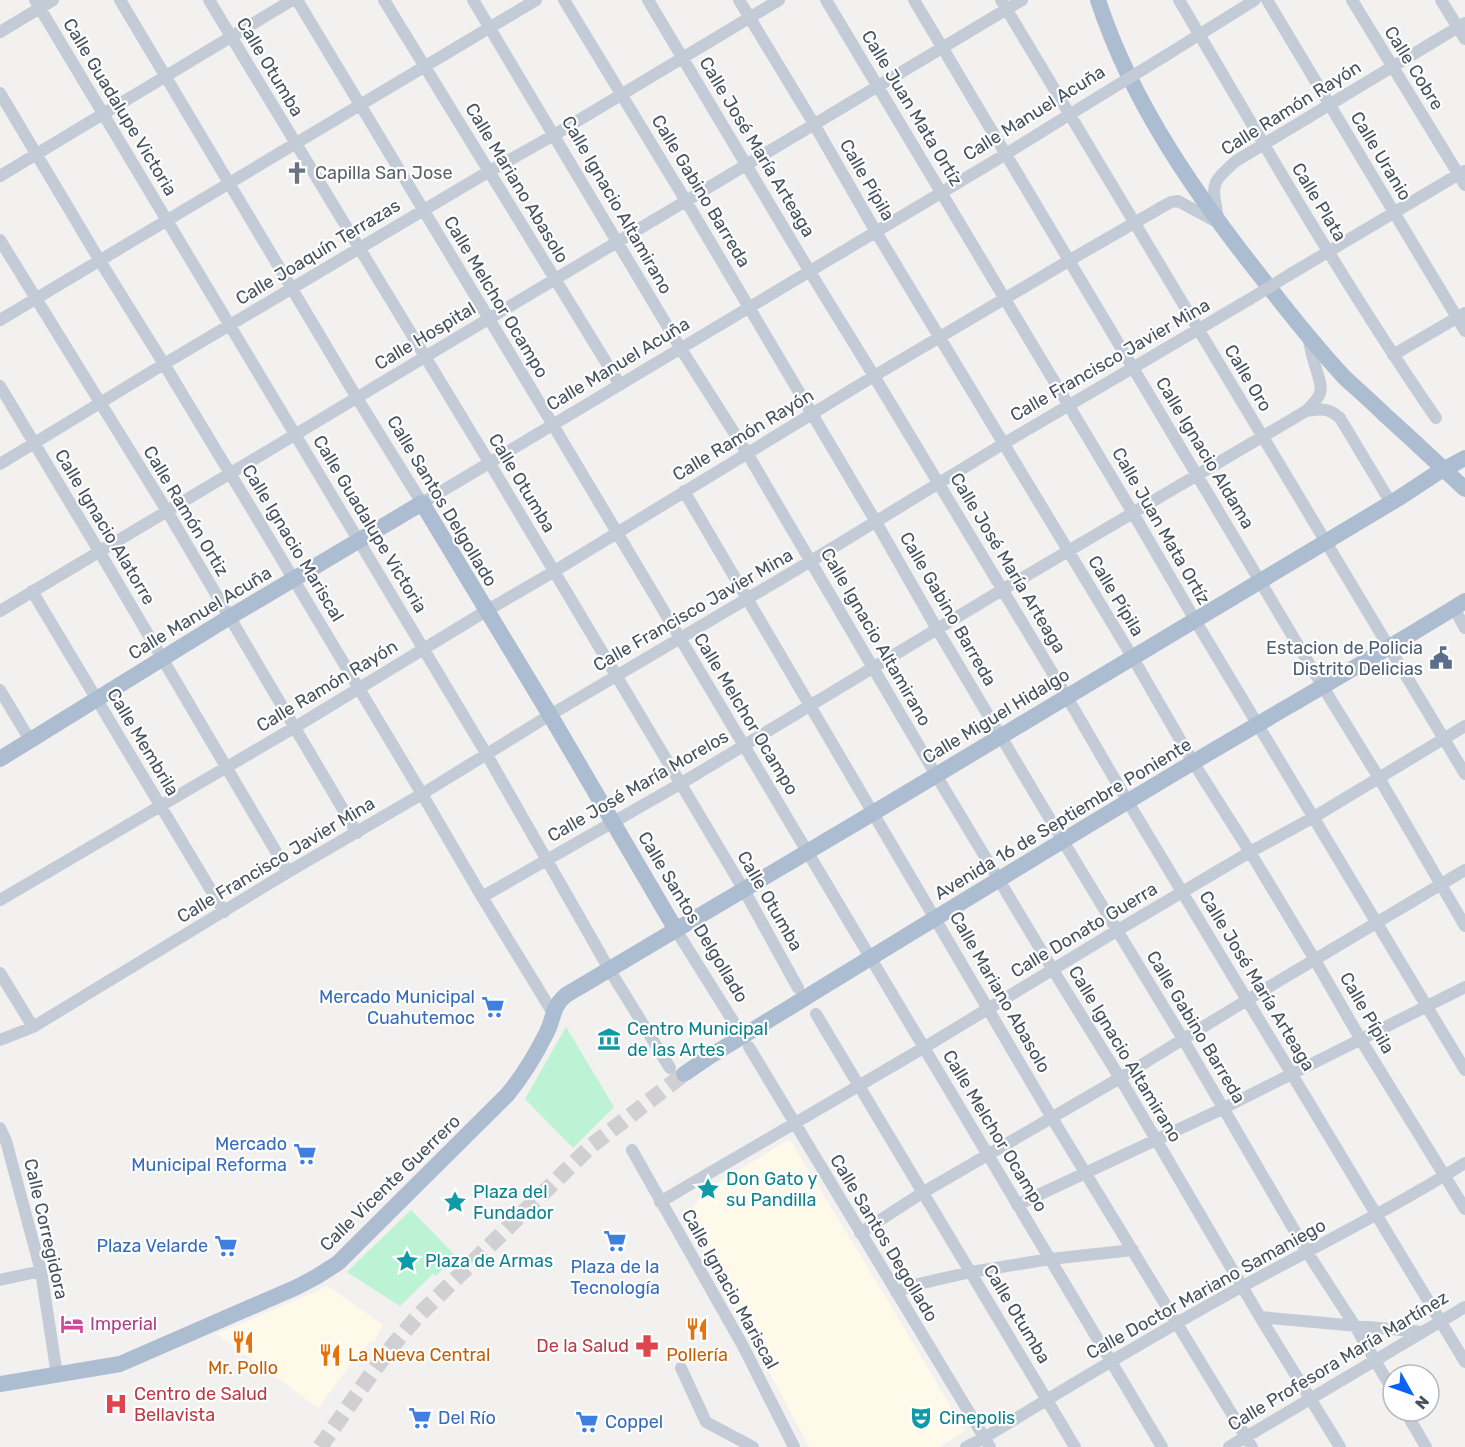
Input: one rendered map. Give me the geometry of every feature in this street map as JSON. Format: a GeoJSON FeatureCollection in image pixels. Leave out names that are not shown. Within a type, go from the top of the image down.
{"type":"FeatureCollection","features":[{"type":"Feature","properties":{"kind":"main road"},"geometry":{"type":"LineString","coordinates":[[1098,0],[1107,27],[1135,89],[1218,222],[1308,336],[1345,378],[1465,489]]}},
{"type":"Feature","properties":{"kind":"main road","name":"Calle Miguel Hidalgo"},"geometry":{"type":"LineString","coordinates":[[553,1013],[559,1001],[566,995],[1465,458]]}},
{"type":"Feature","properties":{"kind":"main road","name":"Calle Manuel Acuña"},"geometry":{"type":"LineString","coordinates":[[0,759],[228,618],[422,503]]}},
{"type":"Feature","properties":{"kind":"main road","name":"Calle Santos Delgollado"},"geometry":{"type":"LineString","coordinates":[[422,503],[676,930]]}},
{"type":"Feature","properties":{"kind":"main road","name":"Avenida 16 de Septiembre Poniente"},"geometry":{"type":"LineString","coordinates":[[677,1071],[712,1055],[1193,762],[1459,605]]}},
{"type":"Feature","properties":{"kind":"main road","name":"Calle Vicente Guerrero"},"geometry":{"type":"LineString","coordinates":[[0,1384],[120,1364],[297,1287],[338,1263],[507,1095],[522,1076],[548,1029],[553,1013]]}},
{"type":"Feature","properties":{"kind":"street"},"geometry":{"type":"LineString","coordinates":[[0,32],[37,4],[52,0]]}},
{"type":"Feature","properties":{"kind":"street","name":"Calle Santos Delgollado"},"geometry":{"type":"LineString","coordinates":[[120,0],[422,503]]}},
{"type":"Feature","properties":{"kind":"street","name":"Calle Otumba"},"geometry":{"type":"LineString","coordinates":[[208,0],[489,462],[744,890],[798,988]]}},
{"type":"Feature","properties":{"kind":"street"},"geometry":{"type":"LineString","coordinates":[[0,176],[292,0]]}},
{"type":"Feature","properties":{"kind":"street","name":"Calle Melchor Ocampo"},"geometry":{"type":"LineString","coordinates":[[297,0],[925,1047],[1162,1447]]}},
{"type":"Feature","properties":{"kind":"street","name":"Calle Mariano Abasolo"},"geometry":{"type":"LineString","coordinates":[[384,0],[620,385]]}},
{"type":"Feature","properties":{"kind":"street","name":"Calle Ignacio Altamirano"},"geometry":{"type":"LineString","coordinates":[[473,0],[681,349],[747,453],[872,668],[1340,1447]]}},
{"type":"Feature","properties":{"kind":"street"},"geometry":{"type":"LineString","coordinates":[[0,320],[536,0]]}},
{"type":"Feature","properties":{"kind":"street","name":"Calle Gabino Barreda"},"geometry":{"type":"LineString","coordinates":[[564,0],[750,308],[1063,841],[1184,1039],[1307,1252],[1381,1370]]}},
{"type":"Feature","properties":{"kind":"street","name":"Calle José María Arteaga"},"geometry":{"type":"LineString","coordinates":[[648,0],[1465,1362]]}},
{"type":"Feature","properties":{"kind":"street","name":"Calle Pípila"},"geometry":{"type":"LineString","coordinates":[[740,0],[1193,762],[1250,852],[1360,1040],[1465,1209]]}},
{"type":"Feature","properties":{"kind":"street","name":"Calle Joaquín Terrazas"},"geometry":{"type":"LineString","coordinates":[[0,464],[164,364],[779,0]]}},
{"type":"Feature","properties":{"kind":"street","name":"Calle Juan Mata Ortíz"},"geometry":{"type":"LineString","coordinates":[[826,0],[1465,1070]]}},
{"type":"Feature","properties":{"kind":"street","name":"Calle Ignacio Aldama"},"geometry":{"type":"LineString","coordinates":[[914,0],[1465,926]]}},
{"type":"Feature","properties":{"kind":"street","name":"Calle Hospital"},"geometry":{"type":"LineString","coordinates":[[0,611],[943,48],[1004,5],[1022,0]]}},
{"type":"Feature","properties":{"kind":"street","name":"Calle Plata"},"geometry":{"type":"LineString","coordinates":[[1179,0],[1328,252],[1393,356],[1436,418]]}},
{"type":"Feature","properties":{"kind":"street","name":"Calle Manuel Acuña"},"geometry":{"type":"LineString","coordinates":[[422,503],[942,193],[1254,0]]}},
{"type":"Feature","properties":{"kind":"street","name":"Calle Uranio"},"geometry":{"type":"LineString","coordinates":[[1267,0],[1394,213],[1461,315],[1465,331]]}},
{"type":"Feature","properties":{"kind":"street","name":"Calle Cobre"},"geometry":{"type":"LineString","coordinates":[[1352,0],[1463,177]]}},
{"type":"Feature","properties":{"kind":"street"},"geometry":{"type":"LineString","coordinates":[[1441,0],[1461,25],[1465,39]]}},
{"type":"Feature","properties":{"kind":"street","name":"Calle Guadalupe Victoria"},"geometry":{"type":"LineString","coordinates":[[37,4],[487,755],[609,969],[677,1071]]}},
{"type":"Feature","properties":{"kind":"street","name":"Calle Oro"},"geometry":{"type":"LineString","coordinates":[[1004,5],[1465,774]]}},
{"type":"Feature","properties":{"kind":"street","name":"Calle Ramón Rayón"},"geometry":{"type":"LineString","coordinates":[[1218,222],[1213,189],[1218,178],[1236,161],[1461,25]]}},
{"type":"Feature","properties":{"kind":"street","name":"Calle Ignacio Mariscal"},"geometry":{"type":"LineString","coordinates":[[0,93],[553,1013]]}},
{"type":"Feature","properties":{"kind":"street","name":"Calle Francisco Javier Mina"},"geometry":{"type":"LineString","coordinates":[[0,1040],[33,1027],[1003,444],[1394,213],[1463,177]]}},
{"type":"Feature","properties":{"kind":"street","name":"Calle Ramón Rayón"},"geometry":{"type":"LineString","coordinates":[[0,900],[227,767],[486,610],[554,572],[874,376],[1135,222],[1171,202],[1178,201],[1218,222]]}},
{"type":"Feature","properties":{"kind":"street","name":"Calle Ramón Ortiz"},"geometry":{"type":"LineString","coordinates":[[0,240],[166,511],[357,833]]}},
{"type":"Feature","properties":{"kind":"street"},"geometry":{"type":"LineString","coordinates":[[1393,356],[1461,315]]}},
{"type":"Feature","properties":{"kind":"street"},"geometry":{"type":"LineString","coordinates":[[1306,411],[1317,399],[1321,388],[1308,336]]}},
{"type":"Feature","properties":{"kind":"street","name":"Calle Ignacio Alatorre"},"geometry":{"type":"LineString","coordinates":[[0,386],[288,872]]}},
{"type":"Feature","properties":{"kind":"street"},"geometry":{"type":"LineString","coordinates":[[1306,411],[1334,412],[1395,500]]}},
{"type":"Feature","properties":{"kind":"street","name":"Calle José María Morelos"},"geometry":{"type":"LineString","coordinates":[[482,897],[680,784],[1002,590],[1306,411]]}},
{"type":"Feature","properties":{"kind":"street","name":"Calle Mariano Abasolo"},"geometry":{"type":"LineString","coordinates":[[684,491],[1052,1118],[1249,1442]]}},
{"type":"Feature","properties":{"kind":"street","name":"Calle Membrila"},"geometry":{"type":"LineString","coordinates":[[32,591],[224,912]]}},
{"type":"Feature","properties":{"kind":"street"},"geometry":{"type":"LineString","coordinates":[[1459,605],[1465,628]]}},
{"type":"Feature","properties":{"kind":"street"},"geometry":{"type":"LineString","coordinates":[[0,690],[30,740]]}},
{"type":"Feature","properties":{"kind":"street","name":"Calle Donato Guerra"},"geometry":{"type":"LineString","coordinates":[[660,1202],[1465,726]]}},
{"type":"Feature","properties":{"kind":"street"},"geometry":{"type":"LineString","coordinates":[[860,1233],[987,1154],[1120,1078],[1465,870]]}},
{"type":"Feature","properties":{"kind":"street","name":"Calle Santos Delgollado"},"geometry":{"type":"LineString","coordinates":[[676,930],[733,1021]]}},
{"type":"Feature","properties":{"kind":"street"},"geometry":{"type":"LineString","coordinates":[[0,973],[33,1027]]}},
{"type":"Feature","properties":{"kind":"street"},"geometry":{"type":"LineString","coordinates":[[1017,1205],[1224,1108],[1465,987]]}},
{"type":"Feature","properties":{"kind":"street","name":"Calle Otumba"},"geometry":{"type":"LineString","coordinates":[[816,1014],[1075,1447]]}},
{"type":"Feature","properties":{"kind":"street","name":"Calle Santos Degollado"},"geometry":{"type":"LineString","coordinates":[[749,1047],[987,1442]]}},
{"type":"Feature","properties":{"kind":"street","name":"Calle Corregidora"},"geometry":{"type":"LineString","coordinates":[[0,1128],[41,1271],[57,1375]]}},
{"type":"Feature","properties":{"kind":"street","name":"Calle Ignacio Mariscal"},"geometry":{"type":"LineString","coordinates":[[632,1150],[743,1346],[794,1447]]}},
{"type":"Feature","properties":{"kind":"street","name":"Calle Doctor Mariano Samaniego"},"geometry":{"type":"LineString","coordinates":[[966,1447],[987,1442],[1048,1400],[1177,1324],[1376,1215],[1465,1163]]}},
{"type":"Feature","properties":{"kind":"street"},"geometry":{"type":"LineString","coordinates":[[896,1292],[914,1285],[971,1272],[1050,1258],[1133,1250]]}},
{"type":"Feature","properties":{"kind":"street"},"geometry":{"type":"LineString","coordinates":[[0,1280],[41,1271]]}},
{"type":"Feature","properties":{"kind":"street","name":"Calle Profesora María Martínez"},"geometry":{"type":"LineString","coordinates":[[1229,1447],[1249,1442],[1311,1399],[1465,1307]]}},
{"type":"Feature","properties":{"kind":"street"},"geometry":{"type":"LineString","coordinates":[[1260,1317],[1423,1332]]}},
{"type":"Feature","properties":{"kind":"street"},"geometry":{"type":"LineString","coordinates":[[681,1368],[706,1422],[753,1447]]}},
{"type":"Feature","properties":{"kind":"street"},"geometry":{"type":"LineString","coordinates":[[1412,1423],[1426,1447]]}},
{"type":"Feature","properties":{"kind":"shaded area"},"geometry":{"type":"Polygon","coordinates":[[[788,1140],[792,1143],[965,1431],[939,1447],[809,1447],[762,1358],[763,1352],[752,1333],[749,1334],[694,1233],[690,1212],[704,1192],[788,1140]]]}},
{"type":"Feature","properties":{"kind":"shaded area"},"geometry":{"type":"Polygon","coordinates":[[[328,1286],[383,1325],[374,1342],[371,1341],[354,1360],[318,1408],[217,1334],[328,1286]]]}},
{"type":"Feature","properties":{"kind":"green space"},"geometry":{"type":"Polygon","coordinates":[[[566,1027],[614,1107],[573,1148],[525,1099],[566,1027]]]}},
{"type":"Feature","properties":{"kind":"green space","name":"Plaza de Armas"},"geometry":{"type":"Polygon","coordinates":[[[411,1210],[456,1256],[436,1276],[433,1274],[400,1306],[347,1272],[411,1210]]]}},
{"type":"Feature","properties":{"kind":"tunnel"},"geometry":{"type":"LineString","coordinates":[[320,1447],[381,1361],[422,1312],[591,1146],[684,1074]]}},
{"type":"Feature","properties":{"kind":"place","name":"Capilla San Jose"},"geometry":{"type":"Point","coordinates":[297,173]}},
{"type":"Feature","properties":{"kind":"place","name":"Estacion de Policia Distrito Delicias"},"geometry":{"type":"Point","coordinates":[1441,658]}},
{"type":"Feature","properties":{"kind":"place","name":"Mercado Municipal Cuahutemoc"},"geometry":{"type":"Point","coordinates":[493,1007]}},
{"type":"Feature","properties":{"kind":"place","name":"Centro Municipal de las Artes"},"geometry":{"type":"Point","coordinates":[609,1039]}},
{"type":"Feature","properties":{"kind":"place","name":"Mercado Municipal Reforma"},"geometry":{"type":"Point","coordinates":[305,1154]}},
{"type":"Feature","properties":{"kind":"place","name":"Don Gato y su Pandilla"},"geometry":{"type":"Point","coordinates":[708,1189]}},
{"type":"Feature","properties":{"kind":"place","name":"Plaza del Fundador"},"geometry":{"type":"Point","coordinates":[455,1202]}},
{"type":"Feature","properties":{"kind":"place","name":"Plaza de la Tecnología"},"geometry":{"type":"Point","coordinates":[615,1241]}},
{"type":"Feature","properties":{"kind":"place","name":"Plaza Velarde"},"geometry":{"type":"Point","coordinates":[226,1246]}},
{"type":"Feature","properties":{"kind":"place","name":"Plaza de Armas"},"geometry":{"type":"Point","coordinates":[407,1261]}},
{"type":"Feature","properties":{"kind":"place","name":"Imperial"},"geometry":{"type":"Point","coordinates":[72,1324]}},
{"type":"Feature","properties":{"kind":"place","name":"Pollería"},"geometry":{"type":"Point","coordinates":[697,1329]}},
{"type":"Feature","properties":{"kind":"place","name":"Mr. Pollo"},"geometry":{"type":"Point","coordinates":[243,1342]}},
{"type":"Feature","properties":{"kind":"place","name":"De la Salud"},"geometry":{"type":"Point","coordinates":[647,1346]}},
{"type":"Feature","properties":{"kind":"place","name":"La Nueva Central"},"geometry":{"type":"Point","coordinates":[330,1355]}},
{"type":"Feature","properties":{"kind":"place","name":"Centro de Salud Bellavista"},"geometry":{"type":"Point","coordinates":[116,1404]}},
{"type":"Feature","properties":{"kind":"place","name":"Del Río"},"geometry":{"type":"Point","coordinates":[420,1418]}},
{"type":"Feature","properties":{"kind":"place","name":"Cinepolis"},"geometry":{"type":"Point","coordinates":[921,1418]}},
{"type":"Feature","properties":{"kind":"place","name":"Coppel"},"geometry":{"type":"Point","coordinates":[587,1422]}}]}
